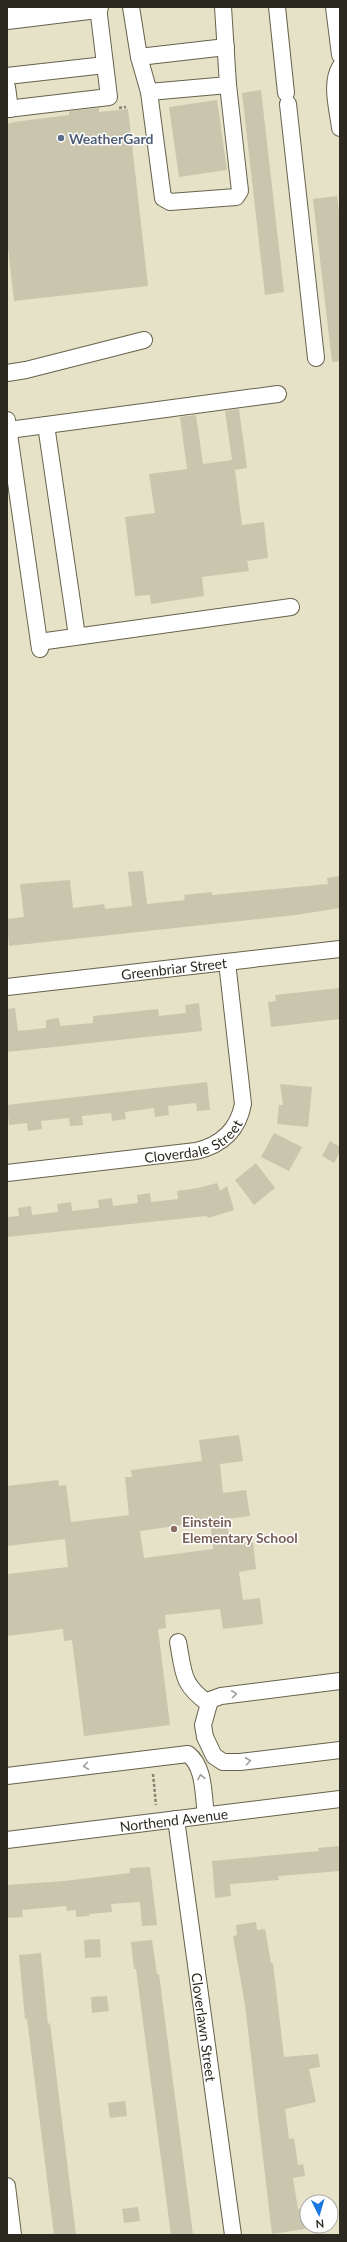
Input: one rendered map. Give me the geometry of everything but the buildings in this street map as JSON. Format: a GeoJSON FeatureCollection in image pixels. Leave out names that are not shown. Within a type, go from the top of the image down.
{"type":"FeatureCollection","features":[{"type":"Feature","properties":{"kind":"highway"},"geometry":{"type":"LineString","coordinates":[[7,18],[97,7]]}},
{"type":"Feature","properties":{"kind":"street"},"geometry":{"type":"LineString","coordinates":[[7,87],[9,109],[109,97],[97,7]]}},
{"type":"Feature","properties":{"kind":"street"},"geometry":{"type":"LineString","coordinates":[[131,7],[139,57],[149,92],[163,198],[170,202],[236,198],[240,191],[228,85],[223,7]]}},
{"type":"Feature","properties":{"kind":"street"},"geometry":{"type":"LineString","coordinates":[[277,7],[316,358]]}},
{"type":"Feature","properties":{"kind":"street"},"geometry":{"type":"LineString","coordinates":[[334,7],[340,55]]}},
{"type":"Feature","properties":{"kind":"street"},"geometry":{"type":"LineString","coordinates":[[139,57],[226,47]]}},
{"type":"Feature","properties":{"kind":"street"},"geometry":{"type":"LineString","coordinates":[[7,76],[105,65]]}},
{"type":"Feature","properties":{"kind":"street"},"geometry":{"type":"LineString","coordinates":[[340,67],[335,82],[340,128]]}},
{"type":"Feature","properties":{"kind":"street"},"geometry":{"type":"LineString","coordinates":[[149,92],[228,85]]}},
{"type":"Feature","properties":{"kind":"street"},"geometry":{"type":"LineString","coordinates":[[7,373],[26,370],[144,340]]}},
{"type":"Feature","properties":{"kind":"street"},"geometry":{"type":"LineString","coordinates":[[278,394],[46,425],[8,425],[39,645],[77,636],[291,607]]}},
{"type":"Feature","properties":{"kind":"street"},"geometry":{"type":"LineString","coordinates":[[46,425],[77,636]]}},
{"type":"Feature","properties":{"kind":"street","name":"Greenbriar Street"},"geometry":{"type":"LineString","coordinates":[[7,987],[340,949]]}},
{"type":"Feature","properties":{"kind":"street","name":"Cloverdale Street"},"geometry":{"type":"LineString","coordinates":[[7,1173],[196,1151],[214,1145],[224,1139],[234,1128],[241,1116],[243,1104],[227,962]]}},
{"type":"Feature","properties":{"kind":"street"},"geometry":{"type":"LineString","coordinates":[[178,1642],[185,1680],[195,1694],[209,1704]]}},
{"type":"Feature","properties":{"kind":"street"},"geometry":{"type":"LineString","coordinates":[[340,1681],[221,1696],[210,1700],[206,1712],[204,1728],[210,1750],[214,1756],[222,1762],[240,1762],[340,1750]]}},
{"type":"Feature","properties":{"kind":"street"},"geometry":{"type":"LineString","coordinates":[[7,1776],[188,1754],[194,1759],[199,1769],[206,1815]]}},
{"type":"Feature","properties":{"kind":"street","name":"Northend Avenue"},"geometry":{"type":"LineString","coordinates":[[7,1840],[340,1798]]}},
{"type":"Feature","properties":{"kind":"street","name":"Cloverlawn Street"},"geometry":{"type":"LineString","coordinates":[[176,1819],[233,2235]]}},
{"type":"Feature","properties":{"kind":"street"},"geometry":{"type":"LineString","coordinates":[[7,2186],[13,2235]]}},
{"type":"Feature","properties":{"kind":"path"},"geometry":{"type":"LineString","coordinates":[[153,1781],[156,1805]]}},
{"type":"Feature","properties":{"kind":"place","name":"WeatherGard"},"geometry":{"type":"Point","coordinates":[61,138]}},
{"type":"Feature","properties":{"kind":"place","name":"Einstein Elementary School"},"geometry":{"type":"Point","coordinates":[174,1529]}}]}
